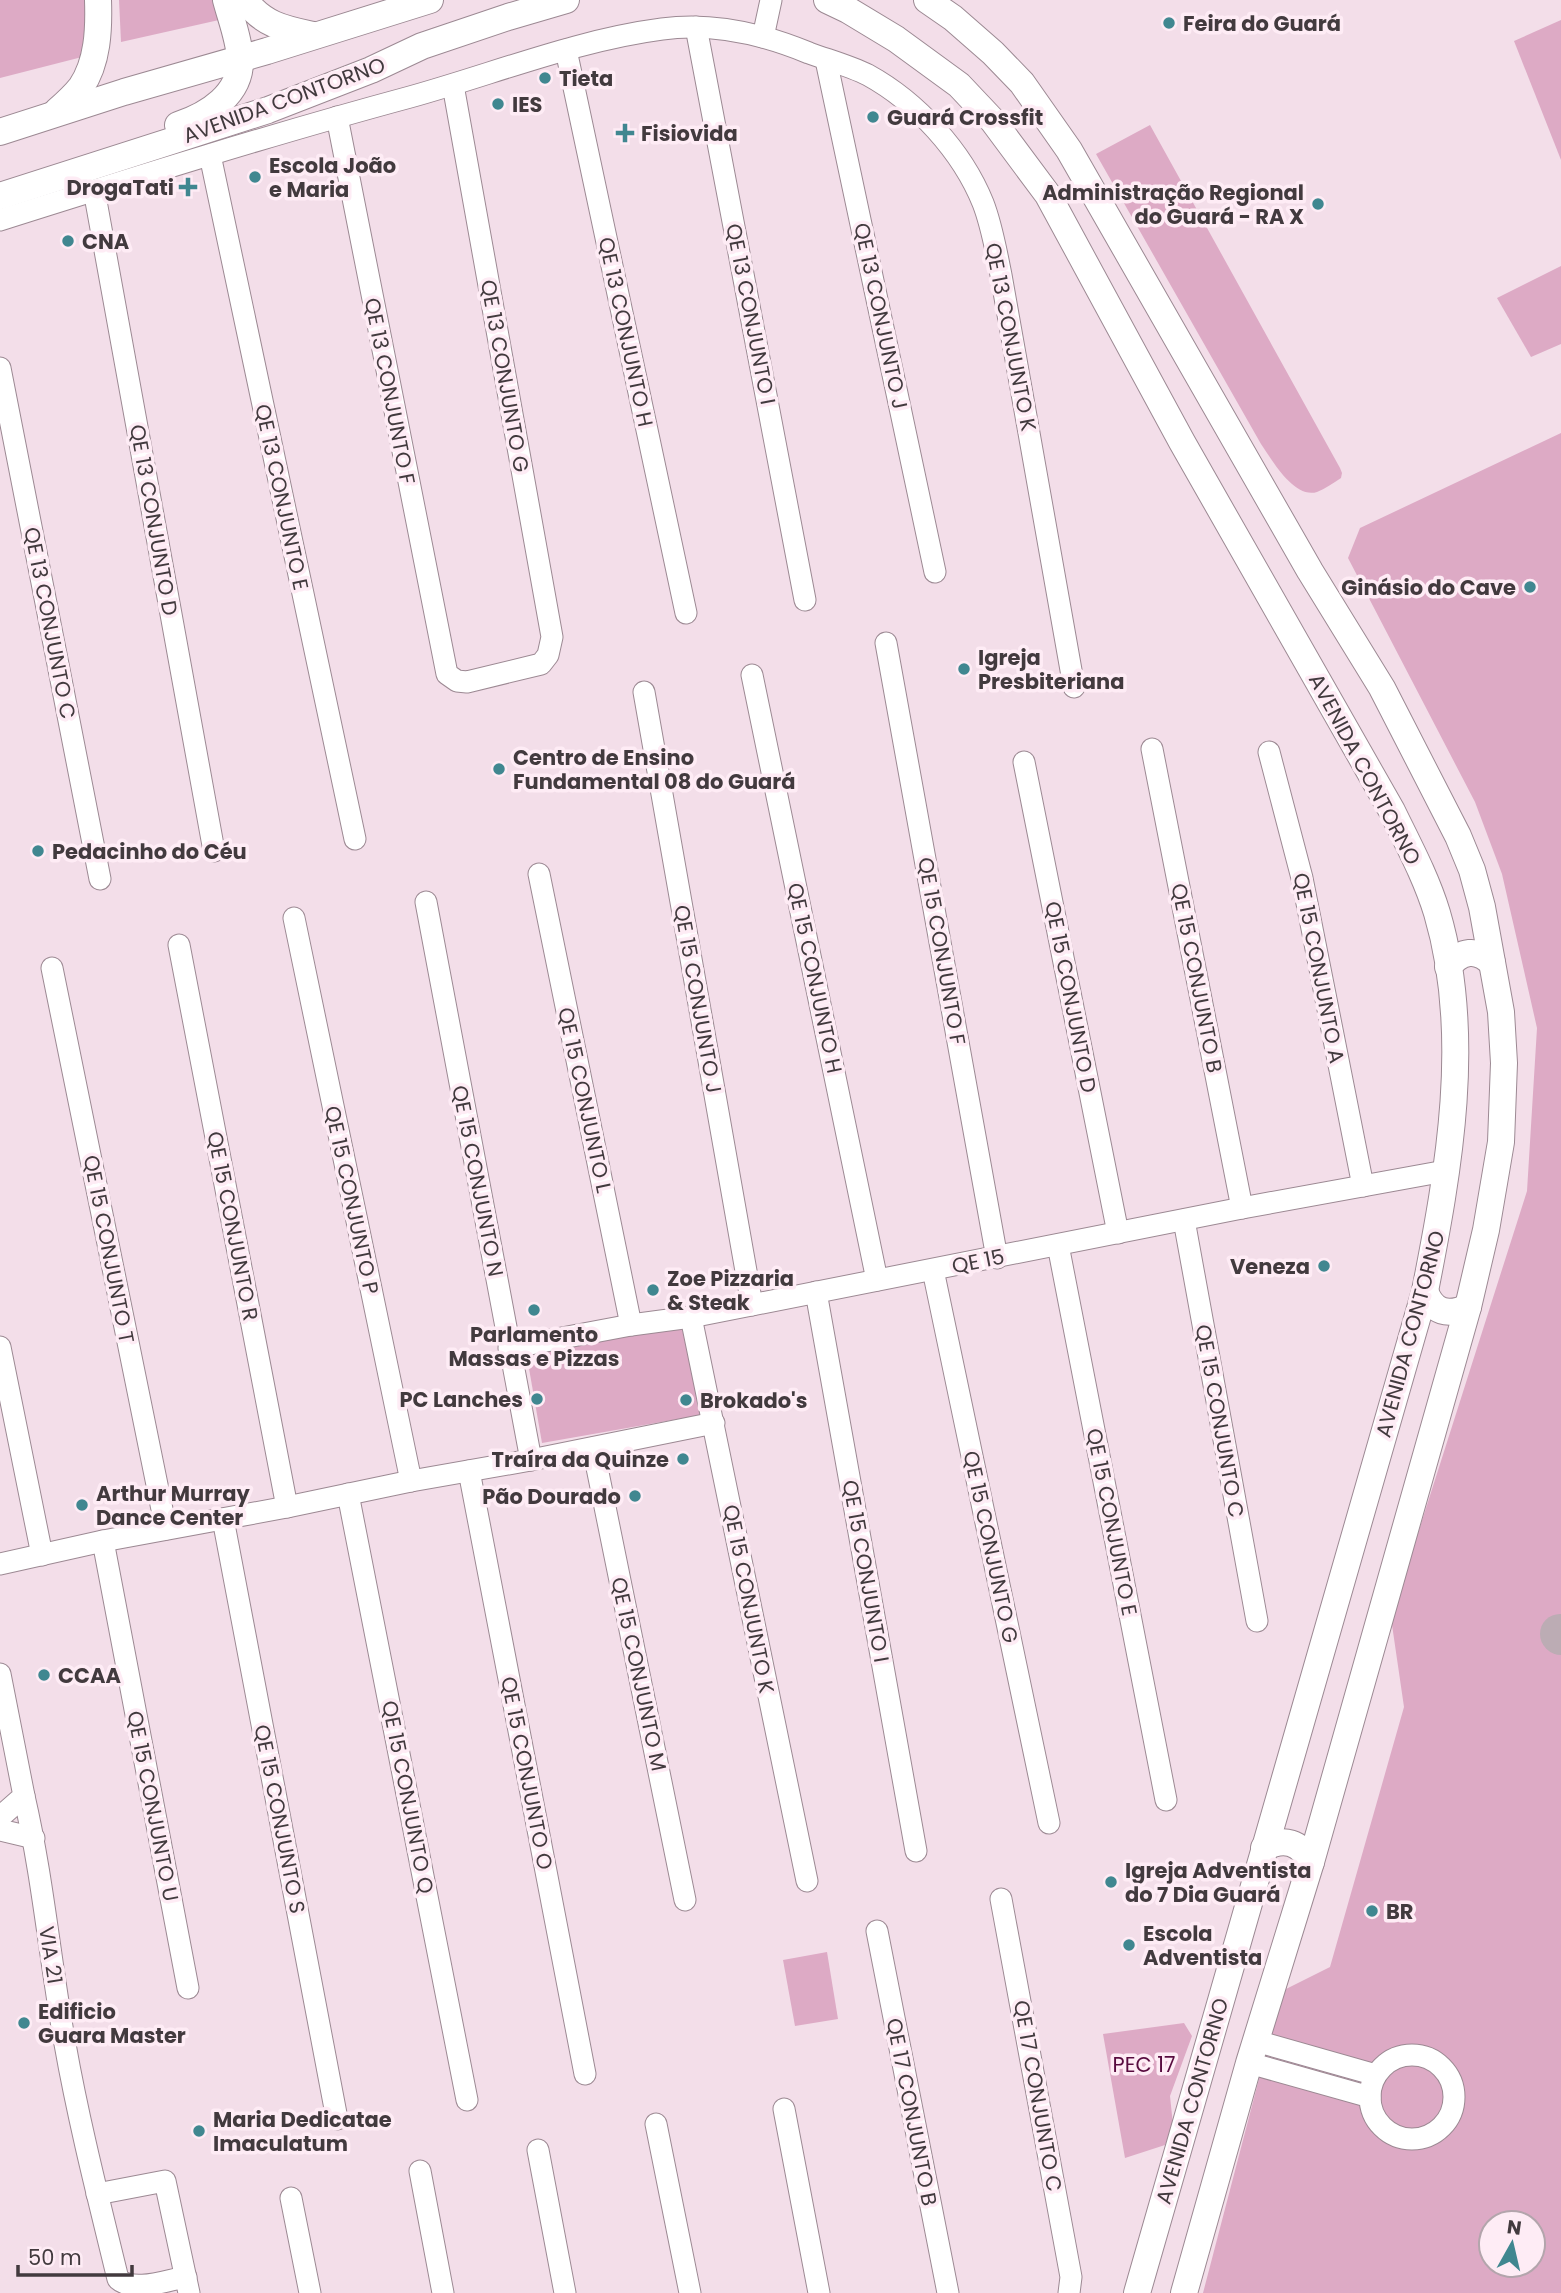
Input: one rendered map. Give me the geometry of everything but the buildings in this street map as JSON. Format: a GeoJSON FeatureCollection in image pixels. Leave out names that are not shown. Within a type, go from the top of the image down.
{"type":"FeatureCollection","features":[{"type":"Feature","properties":{"kind":"main road"},"geometry":{"type":"LineString","coordinates":[[51,117],[80,88],[88,74],[99,23],[98,0]]}},
{"type":"Feature","properties":{"kind":"main road"},"geometry":{"type":"LineString","coordinates":[[86,180],[102,153],[132,139],[195,119],[227,96],[235,84],[240,59],[226,0]]}},
{"type":"Feature","properties":{"kind":"main road"},"geometry":{"type":"LineString","coordinates":[[245,0],[262,19],[279,28],[314,36]]}},
{"type":"Feature","properties":{"kind":"main road"},"geometry":{"type":"LineString","coordinates":[[0,132],[430,0]]}},
{"type":"Feature","properties":{"kind":"main road","name":"AVENIDA CONTORNO"},"geometry":{"type":"LineString","coordinates":[[0,196],[86,180],[359,75],[422,46],[566,0]]}},
{"type":"Feature","properties":{"kind":"main road"},"geometry":{"type":"LineString","coordinates":[[927,0],[953,18],[993,53],[1021,83],[1069,150],[1310,571],[1382,688],[1458,836],[1472,870],[1482,907],[1501,1012],[1504,1100],[1501,1139],[1486,1230],[1468,1307],[1311,1862],[1252,2052],[1185,2293]]}},
{"type":"Feature","properties":{"kind":"main road","name":"AVENIDA CONTORNO"},"geometry":{"type":"LineString","coordinates":[[848,3],[959,85],[993,121],[1048,195],[1182,442],[1392,811],[1420,869],[1437,913],[1448,967],[1455,1027],[1452,1109],[1440,1217],[1425,1291],[1137,2293]]}},
{"type":"Feature","properties":{"kind":"main road"},"geometry":{"type":"LineString","coordinates":[[1048,195],[1050,186],[1062,174],[1079,175],[1086,180]]}},
{"type":"Feature","properties":{"kind":"main road"},"geometry":{"type":"LineString","coordinates":[[1437,913],[1446,918],[1468,919],[1482,907]]}},
{"type":"Feature","properties":{"kind":"main road"},"geometry":{"type":"LineString","coordinates":[[1448,967],[1455,958],[1464,953],[1475,952],[1492,963]]}},
{"type":"Feature","properties":{"kind":"main road"},"geometry":{"type":"LineString","coordinates":[[1425,1291],[1433,1306],[1441,1312],[1451,1313],[1468,1307]]}},
{"type":"Feature","properties":{"kind":"main road"},"geometry":{"type":"LineString","coordinates":[[1264,1848],[1286,1841],[1306,1852],[1311,1862]]}},
{"type":"Feature","properties":{"kind":"main road"},"geometry":{"type":"LineString","coordinates":[[1182,2137],[1188,2152],[1202,2161],[1210,2161],[1224,2152]]}},
{"type":"Feature","properties":{"kind":"street"},"geometry":{"type":"LineString","coordinates":[[763,37],[771,0]]}},
{"type":"Feature","properties":{"kind":"street","name":"QE 13 CONJUNTO K"},"geometry":{"type":"LineString","coordinates":[[0,220],[86,180],[210,155],[566,50],[655,30],[696,27],[725,29],[763,37],[867,75],[920,113],[943,139],[966,171],[982,200],[990,223],[1074,687]]}},
{"type":"Feature","properties":{"kind":"street","name":"QE 13 CONJUNTO I"},"geometry":{"type":"LineString","coordinates":[[696,27],[805,600]]}},
{"type":"Feature","properties":{"kind":"street","name":"QE 13 CONJUNTO H"},"geometry":{"type":"LineString","coordinates":[[566,50],[686,613]]}},
{"type":"Feature","properties":{"kind":"street","name":"QE 13 CONJUNTO J"},"geometry":{"type":"LineString","coordinates":[[827,60],[935,572]]}},
{"type":"Feature","properties":{"kind":"street","name":"QE 13 CONJUNTO G"},"geometry":{"type":"LineString","coordinates":[[443,665],[451,678],[467,682],[541,664],[548,655],[552,637],[453,85]]}},
{"type":"Feature","properties":{"kind":"street","name":"QE 13 CONJUNTO F"},"geometry":{"type":"LineString","coordinates":[[337,117],[443,665]]}},
{"type":"Feature","properties":{"kind":"street","name":"QE 13 CONJUNTO E"},"geometry":{"type":"LineString","coordinates":[[210,155],[355,839]]}},
{"type":"Feature","properties":{"kind":"street","name":"QE 13 CONJUNTO D"},"geometry":{"type":"LineString","coordinates":[[86,180],[214,851]]}},
{"type":"Feature","properties":{"kind":"street","name":"QE 13 CONJUNTO C"},"geometry":{"type":"LineString","coordinates":[[0,368],[100,879]]}},
{"type":"Feature","properties":{"kind":"street","name":"QE 15 CONJUNTO F"},"geometry":{"type":"LineString","coordinates":[[886,643],[997,1258]]}},
{"type":"Feature","properties":{"kind":"street","name":"QE 15 CONJUNTO H"},"geometry":{"type":"LineString","coordinates":[[752,675],[877,1280]]}},
{"type":"Feature","properties":{"kind":"street","name":"QE 15 CONJUNTO J"},"geometry":{"type":"LineString","coordinates":[[644,692],[752,1305]]}},
{"type":"Feature","properties":{"kind":"street","name":"QE 15 CONJUNTO B"},"geometry":{"type":"LineString","coordinates":[[1152,748],[1242,1208]]}},
{"type":"Feature","properties":{"kind":"street","name":"QE 15 CONJUNTO A"},"geometry":{"type":"LineString","coordinates":[[1269,752],[1302,878],[1363,1186]]}},
{"type":"Feature","properties":{"kind":"street","name":"QE 15 CONJUNTO D"},"geometry":{"type":"LineString","coordinates":[[1024,762],[1118,1233]]}},
{"type":"Feature","properties":{"kind":"street","name":"QE 15 CONJUNTO L"},"geometry":{"type":"LineString","coordinates":[[539,874],[631,1325]]}},
{"type":"Feature","properties":{"kind":"street","name":"QE 15 CONJUNTO N"},"geometry":{"type":"LineString","coordinates":[[426,902],[531,1461]]}},
{"type":"Feature","properties":{"kind":"street","name":"QE 15 CONJUNTO P"},"geometry":{"type":"LineString","coordinates":[[294,918],[411,1481]]}},
{"type":"Feature","properties":{"kind":"street","name":"QE 15 CONJUNTO R"},"geometry":{"type":"LineString","coordinates":[[179,945],[287,1507]]}},
{"type":"Feature","properties":{"kind":"street","name":"QE 15 CONJUNTO T"},"geometry":{"type":"LineString","coordinates":[[52,968],[166,1529]]}},
{"type":"Feature","properties":{"kind":"street","name":"QE 15"},"geometry":{"type":"LineString","coordinates":[[509,1348],[631,1325],[691,1317],[1242,1208],[1445,1171]]}},
{"type":"Feature","properties":{"kind":"street","name":"QE 15 CONJUNTO C"},"geometry":{"type":"LineString","coordinates":[[1184,1220],[1257,1621]]}},
{"type":"Feature","properties":{"kind":"street","name":"QE 15 CONJUNTO E"},"geometry":{"type":"LineString","coordinates":[[1058,1245],[1166,1800]]}},
{"type":"Feature","properties":{"kind":"street","name":"QE 15 CONJUNTO G"},"geometry":{"type":"LineString","coordinates":[[933,1270],[1049,1823]]}},
{"type":"Feature","properties":{"kind":"street","name":"QE 15 CONJUNTO I"},"geometry":{"type":"LineString","coordinates":[[816,1292],[916,1851]]}},
{"type":"Feature","properties":{"kind":"street","name":"QE 15 CONJUNTO K"},"geometry":{"type":"LineString","coordinates":[[691,1317],[807,1881]]}},
{"type":"Feature","properties":{"kind":"street"},"geometry":{"type":"LineString","coordinates":[[0,1347],[42,1555]]}},
{"type":"Feature","properties":{"kind":"street"},"geometry":{"type":"LineString","coordinates":[[0,1564],[103,1541],[411,1481],[531,1461],[714,1423]]}},
{"type":"Feature","properties":{"kind":"street","name":"QE 15 CONJUNTO M"},"geometry":{"type":"LineString","coordinates":[[593,1448],[685,1900]]}},
{"type":"Feature","properties":{"kind":"street","name":"QE 15 CONJUNTO O"},"geometry":{"type":"LineString","coordinates":[[469,1471],[585,2074]]}},
{"type":"Feature","properties":{"kind":"street","name":"QE 15 CONJUNTO Q"},"geometry":{"type":"LineString","coordinates":[[348,1494],[467,2100]]}},
{"type":"Feature","properties":{"kind":"street","name":"QE 15 CONJUNTO S"},"geometry":{"type":"LineString","coordinates":[[223,1519],[337,2119]]}},
{"type":"Feature","properties":{"kind":"street","name":"QE 15 CONJUNTO U"},"geometry":{"type":"LineString","coordinates":[[103,1541],[188,1988]]}},
{"type":"Feature","properties":{"kind":"street","name":"VIA 21"},"geometry":{"type":"LineString","coordinates":[[0,1674],[34,1838],[65,2045],[118,2279],[137,2286],[187,2285]]}},
{"type":"Feature","properties":{"kind":"street"},"geometry":{"type":"LineString","coordinates":[[0,1817],[24,1796]]}},
{"type":"Feature","properties":{"kind":"street"},"geometry":{"type":"LineString","coordinates":[[0,1830],[34,1838]]}},
{"type":"Feature","properties":{"kind":"street","name":"QE 17 CONJUNTO C"},"geometry":{"type":"LineString","coordinates":[[1001,1899],[1071,2277],[1069,2293]]}},
{"type":"Feature","properties":{"kind":"street","name":"QE 17 CONJUNTO B"},"geometry":{"type":"LineString","coordinates":[[877,1931],[947,2293]]}},
{"type":"Feature","properties":{"kind":"street"},"geometry":{"type":"LineString","coordinates":[[1252,2052],[1376,2075]]}},
{"type":"Feature","properties":{"kind":"street"},"geometry":{"type":"LineString","coordinates":[[1252,2052],[1370,2097]]}},
{"type":"Feature","properties":{"kind":"street"},"geometry":{"type":"LineString","coordinates":[[1423,2056],[1436,2062],[1446,2071],[1452,2083],[1452,2109],[1446,2121],[1437,2131],[1425,2137],[1398,2136],[1386,2130],[1377,2120],[1370,2097],[1376,2075],[1385,2064],[1397,2057],[1423,2056]]}},
{"type":"Feature","properties":{"kind":"street"},"geometry":{"type":"LineString","coordinates":[[784,2109],[819,2293]]}},
{"type":"Feature","properties":{"kind":"street"},"geometry":{"type":"LineString","coordinates":[[656,2124],[690,2293]]}},
{"type":"Feature","properties":{"kind":"street"},"geometry":{"type":"LineString","coordinates":[[538,2150],[565,2293]]}},
{"type":"Feature","properties":{"kind":"street"},"geometry":{"type":"LineString","coordinates":[[420,2171],[443,2293]]}},
{"type":"Feature","properties":{"kind":"street"},"geometry":{"type":"LineString","coordinates":[[97,2194],[165,2181],[187,2285]]}},
{"type":"Feature","properties":{"kind":"street"},"geometry":{"type":"LineString","coordinates":[[291,2199],[310,2293]]}},
{"type":"Feature","properties":{"kind":"green space"},"geometry":{"type":"Polygon","coordinates":[[[0,0],[87,0],[82,57],[0,78],[0,0]]]}},
{"type":"Feature","properties":{"kind":"green space"},"geometry":{"type":"Polygon","coordinates":[[[119,0],[214,0],[219,20],[121,42],[119,0]]]}},
{"type":"Feature","properties":{"kind":"green space"},"geometry":{"type":"Polygon","coordinates":[[[1561,20],[1561,160],[1514,41],[1561,20]]]}},
{"type":"Feature","properties":{"kind":"green space"},"geometry":{"type":"Polygon","coordinates":[[[1150,125],[1340,468],[1341,478],[1320,491],[1308,493],[1292,484],[1261,444],[1096,154],[1150,125]]]}},
{"type":"Feature","properties":{"kind":"green space"},"geometry":{"type":"Polygon","coordinates":[[[1561,266],[1561,344],[1531,357],[1497,298],[1561,266]]]}},
{"type":"Feature","properties":{"kind":"green space"},"geometry":{"type":"Polygon","coordinates":[[[1561,433],[1561,2293],[1203,2293],[1282,1991],[1330,1967],[1404,1707],[1391,1618],[1527,1191],[1537,1028],[1502,874],[1475,802],[1348,558],[1360,528],[1561,433]]]}},
{"type":"Feature","properties":{"kind":"green space"},"geometry":{"type":"Polygon","coordinates":[[[681,1324],[701,1415],[542,1443],[527,1357],[681,1324]]]}},
{"type":"Feature","properties":{"kind":"green space"},"geometry":{"type":"Polygon","coordinates":[[[827,1952],[838,2019],[795,2026],[783,1960],[827,1952]]]}},
{"type":"Feature","properties":{"kind":"green space","name":"PEC 17"},"geometry":{"type":"Polygon","coordinates":[[[1184,2023],[1192,2036],[1170,2096],[1173,2125],[1165,2145],[1125,2158],[1103,2034],[1184,2023]]]}},
{"type":"Feature","properties":{"kind":"place","name":"Feira do Guará"},"geometry":{"type":"Point","coordinates":[1169,23]}},
{"type":"Feature","properties":{"kind":"place","name":"Tieta"},"geometry":{"type":"Point","coordinates":[545,78]}},
{"type":"Feature","properties":{"kind":"place","name":"IES"},"geometry":{"type":"Point","coordinates":[498,104]}},
{"type":"Feature","properties":{"kind":"place","name":"Guará Crossfit"},"geometry":{"type":"Point","coordinates":[873,117]}},
{"type":"Feature","properties":{"kind":"place","name":"Fisiovida"},"geometry":{"type":"Point","coordinates":[625,133]}},
{"type":"Feature","properties":{"kind":"place","name":"Escola João e Maria"},"geometry":{"type":"Point","coordinates":[255,177]}},
{"type":"Feature","properties":{"kind":"place","name":"DrogaTati"},"geometry":{"type":"Point","coordinates":[188,187]}},
{"type":"Feature","properties":{"kind":"place","name":"Administração Regional do Guará - RA X"},"geometry":{"type":"Point","coordinates":[1318,204]}},
{"type":"Feature","properties":{"kind":"place","name":"CNA"},"geometry":{"type":"Point","coordinates":[68,241]}},
{"type":"Feature","properties":{"kind":"place","name":"Ginásio do Cave"},"geometry":{"type":"Point","coordinates":[1530,587]}},
{"type":"Feature","properties":{"kind":"place","name":"Igreja Presbiteriana"},"geometry":{"type":"Point","coordinates":[964,669]}},
{"type":"Feature","properties":{"kind":"place","name":"Centro de Ensino Fundamental 08 do Guará"},"geometry":{"type":"Point","coordinates":[499,769]}},
{"type":"Feature","properties":{"kind":"place","name":"Pedacinho do Céu"},"geometry":{"type":"Point","coordinates":[38,851]}},
{"type":"Feature","properties":{"kind":"place","name":"Veneza"},"geometry":{"type":"Point","coordinates":[1324,1266]}},
{"type":"Feature","properties":{"kind":"place","name":"Zoe Pizzaria & Steak"},"geometry":{"type":"Point","coordinates":[653,1290]}},
{"type":"Feature","properties":{"kind":"place","name":"Parlamento Massas e Pizzas"},"geometry":{"type":"Point","coordinates":[534,1310]}},
{"type":"Feature","properties":{"kind":"place","name":"PC Lanches"},"geometry":{"type":"Point","coordinates":[537,1399]}},
{"type":"Feature","properties":{"kind":"place","name":"Brokado's"},"geometry":{"type":"Point","coordinates":[686,1400]}},
{"type":"Feature","properties":{"kind":"place","name":"Traíra da Quinze"},"geometry":{"type":"Point","coordinates":[683,1459]}},
{"type":"Feature","properties":{"kind":"place","name":"Pão Dourado"},"geometry":{"type":"Point","coordinates":[635,1496]}},
{"type":"Feature","properties":{"kind":"place","name":"Arthur Murray Dance Center"},"geometry":{"type":"Point","coordinates":[82,1505]}},
{"type":"Feature","properties":{"kind":"place","name":"CCAA"},"geometry":{"type":"Point","coordinates":[44,1675]}},
{"type":"Feature","properties":{"kind":"place","name":"Igreja Adventista do 7 Dia Guará"},"geometry":{"type":"Point","coordinates":[1111,1882]}},
{"type":"Feature","properties":{"kind":"place","name":"BR"},"geometry":{"type":"Point","coordinates":[1372,1911]}},
{"type":"Feature","properties":{"kind":"place","name":"Escola Adventista"},"geometry":{"type":"Point","coordinates":[1129,1945]}},
{"type":"Feature","properties":{"kind":"place","name":"Edificio Guara Master"},"geometry":{"type":"Point","coordinates":[24,2023]}},
{"type":"Feature","properties":{"kind":"place","name":"Maria Dedicatae Imaculatum"},"geometry":{"type":"Point","coordinates":[199,2131]}}]}
